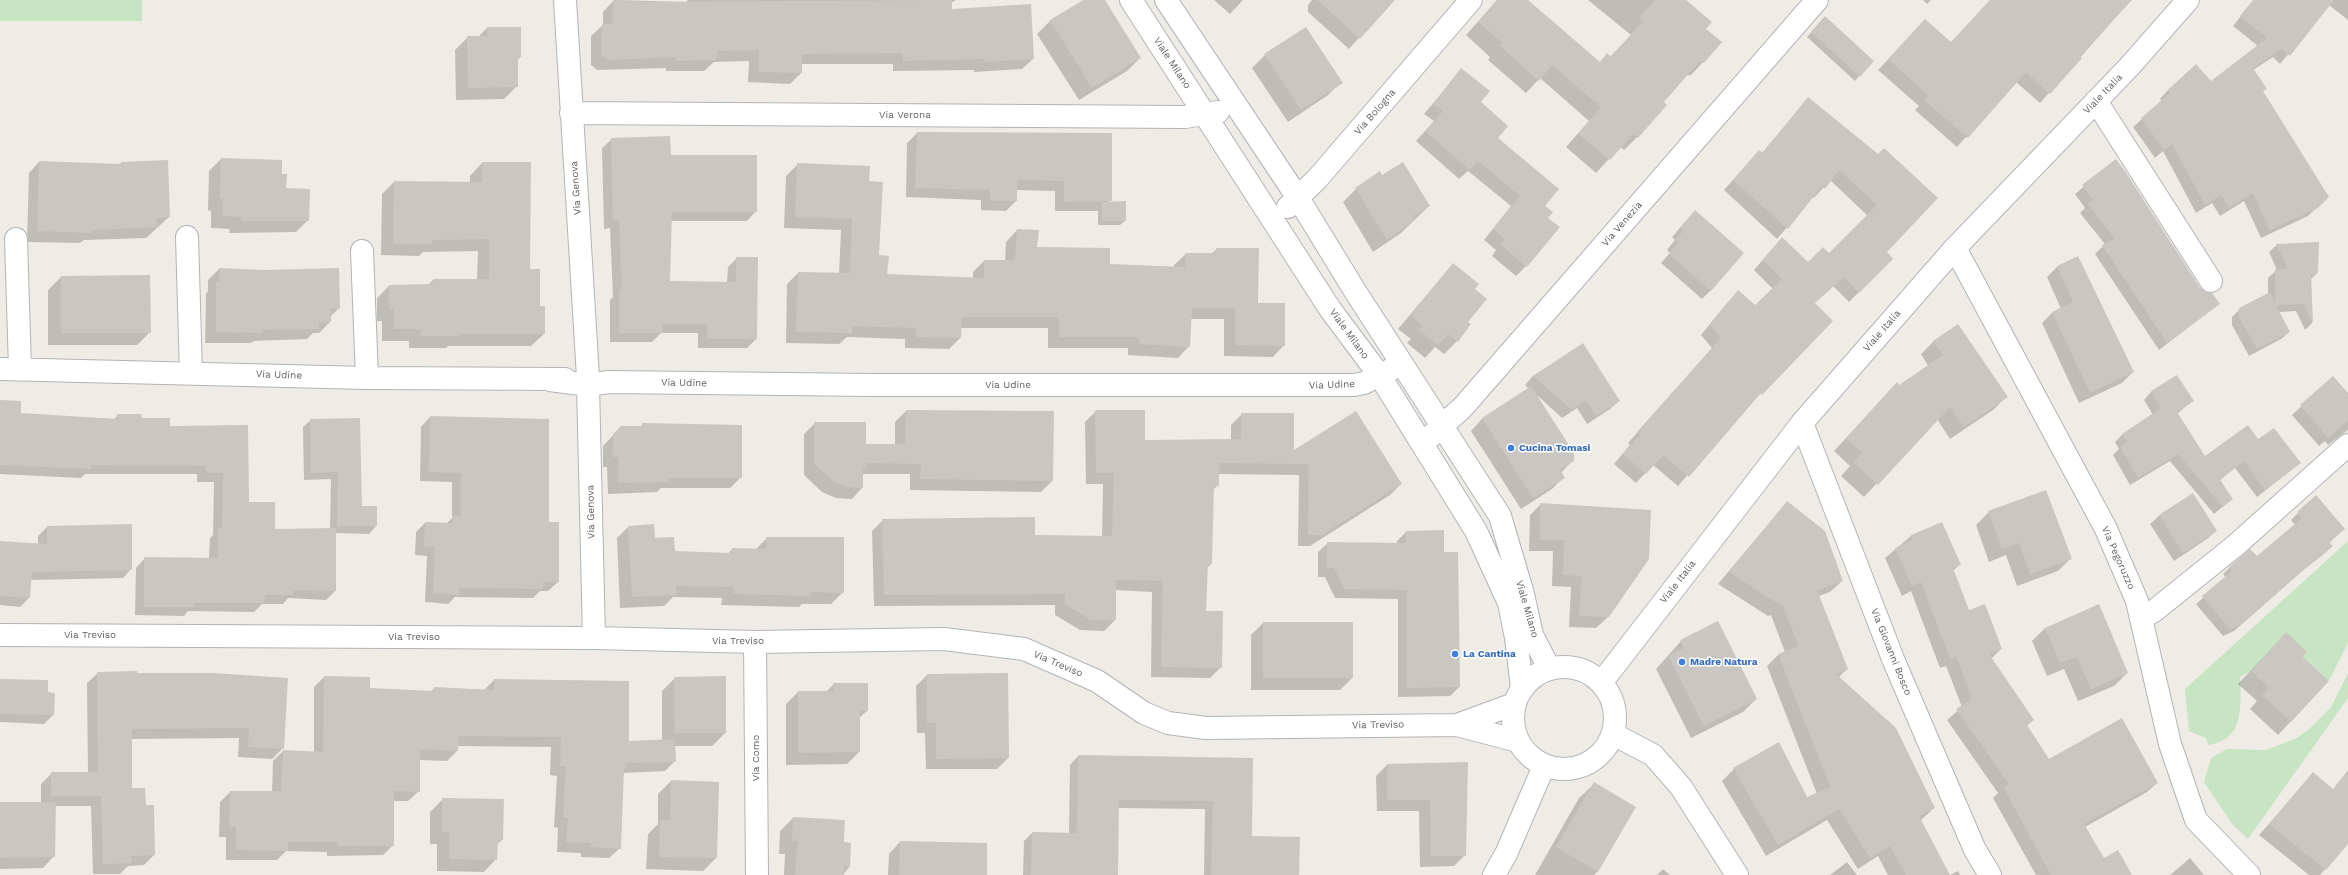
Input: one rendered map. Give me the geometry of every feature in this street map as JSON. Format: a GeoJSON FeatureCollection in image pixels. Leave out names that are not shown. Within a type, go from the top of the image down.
{"type":"FeatureCollection","features":[{"type":"Feature","properties":{"kind":"street","name":"Via Genova"},"geometry":{"type":"LineString","coordinates":[[565,0],[588,381],[594,638]]}},
{"type":"Feature","properties":{"kind":"street","name":"Viale Milano"},"geometry":{"type":"LineString","coordinates":[[1131,0],[1275,220],[1330,309],[1380,376],[1476,531],[1509,603],[1516,638],[1518,696]]}},
{"type":"Feature","properties":{"kind":"street","name":"Viale Milano"},"geometry":{"type":"LineString","coordinates":[[1166,0],[1298,198],[1442,428],[1500,516],[1532,634],[1550,668]]}},
{"type":"Feature","properties":{"kind":"street","name":"Via Bologna"},"geometry":{"type":"LineString","coordinates":[[1275,220],[1317,179],[1471,0]]}},
{"type":"Feature","properties":{"kind":"street","name":"Via Venezia"},"geometry":{"type":"LineString","coordinates":[[1422,444],[1442,428],[1473,396],[1817,0]]}},
{"type":"Feature","properties":{"kind":"street","name":"Viale Italia"},"geometry":{"type":"LineString","coordinates":[[1601,683],[1802,423],[1955,248],[2096,101],[2188,0]]}},
{"type":"Feature","properties":{"kind":"street"},"geometry":{"type":"LineString","coordinates":[[2096,101],[2211,280]]}},
{"type":"Feature","properties":{"kind":"street","name":"Via Verona"},"geometry":{"type":"LineString","coordinates":[[571,113],[1185,117],[1238,109]]}},
{"type":"Feature","properties":{"kind":"street"},"geometry":{"type":"LineString","coordinates":[[186,237],[191,373]]}},
{"type":"Feature","properties":{"kind":"street","name":"Via Udine"},"geometry":{"type":"LineString","coordinates":[[16,239],[10,369],[367,378],[609,382],[873,385],[1324,386],[1354,385],[1380,376],[1402,364]]}},
{"type":"Feature","properties":{"kind":"street","name":"Via Pegoruzzo"},"geometry":{"type":"LineString","coordinates":[[1955,248],[2106,529],[2137,601],[2170,744],[2196,820],[2248,875]]}},
{"type":"Feature","properties":{"kind":"street"},"geometry":{"type":"LineString","coordinates":[[362,251],[367,378]]}},
{"type":"Feature","properties":{"kind":"street","name":"Via Giovanni Bosco"},"geometry":{"type":"LineString","coordinates":[[1802,423],[1893,659],[1975,850],[1990,875]]}},
{"type":"Feature","properties":{"kind":"street"},"geometry":{"type":"LineString","coordinates":[[2141,618],[2154,611],[2236,545],[2348,445]]}},
{"type":"Feature","properties":{"kind":"street","name":"Via Treviso"},"geometry":{"type":"LineString","coordinates":[[0,635],[594,638],[755,642],[944,639],[996,644],[1024,649],[1097,681],[1144,713],[1168,723],[1206,728],[1457,725],[1518,741]]}},
{"type":"Feature","properties":{"kind":"street","name":"Via Como"},"geometry":{"type":"LineString","coordinates":[[755,642],[757,875]]}},
{"type":"Feature","properties":{"kind":"street"},"geometry":{"type":"LineString","coordinates":[[1563,666],[1577,668],[1590,674],[1601,683],[1610,694],[1614,707],[1615,720],[1613,734],[1605,749],[1593,761],[1578,768],[1561,770],[1544,766],[1524,751],[1518,741],[1512,716],[1518,696],[1534,676],[1550,668],[1563,666]]}},
{"type":"Feature","properties":{"kind":"street","name":"Via Treviso"},"geometry":{"type":"LineString","coordinates":[[1457,725],[1518,696]]}},
{"type":"Feature","properties":{"kind":"street"},"geometry":{"type":"LineString","coordinates":[[1613,734],[1653,755],[1681,787],[1737,875]]}},
{"type":"Feature","properties":{"kind":"street"},"geometry":{"type":"LineString","coordinates":[[1494,875],[1506,854],[1544,766]]}},
{"type":"Feature","properties":{"kind":"green space"},"geometry":{"type":"Polygon","coordinates":[[[0,0],[142,0],[142,21],[0,21],[0,0]]]}},
{"type":"Feature","properties":{"kind":"green space"},"geometry":{"type":"Polygon","coordinates":[[[2348,541],[2348,643],[2329,681],[2303,657],[2307,652],[2286,633],[2251,671],[2240,677],[2240,710],[2235,729],[2229,736],[2220,742],[2208,745],[2206,738],[2189,731],[2185,689],[2348,541]]]}},
{"type":"Feature","properties":{"kind":"green space"},"geometry":{"type":"Polygon","coordinates":[[[2348,673],[2348,698],[2248,839],[2233,825],[2204,782],[2211,758],[2227,749],[2266,750],[2295,739],[2308,730],[2331,707],[2348,673]]]}},
{"type":"Feature","properties":{"kind":"building"},"geometry":{"type":"Polygon","coordinates":[[[613,0],[652,2],[952,0],[952,9],[1031,4],[1034,59],[984,62],[984,59],[903,61],[903,53],[802,54],[802,73],[759,72],[759,50],[717,51],[716,60],[676,61],[676,57],[608,60],[601,54],[602,24],[613,24],[613,0]]]}},
{"type":"Feature","properties":{"kind":"building"},"geometry":{"type":"Polygon","coordinates":[[[1083,0],[1105,0],[1141,58],[1092,88],[1050,20],[1083,0]]]}},
{"type":"Feature","properties":{"kind":"building"},"geometry":{"type":"Polygon","coordinates":[[[1317,0],[1395,0],[1360,39],[1317,0]]]}},
{"type":"Feature","properties":{"kind":"building"},"geometry":{"type":"Polygon","coordinates":[[[1497,0],[1528,0],[1600,62],[1607,53],[1611,57],[1643,21],[1639,18],[1655,0],[1686,0],[1712,22],[1706,29],[1722,42],[1704,63],[1700,61],[1664,102],[1667,105],[1638,138],[1633,134],[1610,160],[1578,134],[1601,107],[1552,65],[1539,81],[1500,46],[1503,43],[1478,22],[1497,0]]]}},
{"type":"Feature","properties":{"kind":"building"},"geometry":{"type":"Polygon","coordinates":[[[1990,0],[2132,0],[2080,56],[2082,58],[2050,94],[2026,72],[1968,138],[1924,100],[1928,95],[1888,59],[1925,19],[1951,42],[1990,0]]]}},
{"type":"Feature","properties":{"kind":"building"},"geometry":{"type":"Polygon","coordinates":[[[2253,0],[2334,0],[2290,56],[2282,49],[2253,68],[2267,89],[2263,91],[2329,197],[2318,208],[2270,230],[2253,193],[2229,208],[2221,195],[2205,205],[2172,144],[2164,150],[2141,118],[2170,93],[2168,90],[2196,64],[2211,81],[2267,38],[2240,16],[2253,0]]]}},
{"type":"Feature","properties":{"kind":"building"},"geometry":{"type":"Polygon","coordinates":[[[1825,16],[1874,61],[1860,77],[1811,32],[1825,16]]]}},
{"type":"Feature","properties":{"kind":"building"},"geometry":{"type":"Polygon","coordinates":[[[487,27],[521,27],[521,57],[518,57],[518,87],[468,88],[467,36],[487,36],[487,27]]]}},
{"type":"Feature","properties":{"kind":"building"},"geometry":{"type":"Polygon","coordinates":[[[1306,27],[1343,83],[1301,110],[1264,54],[1306,27]]]}},
{"type":"Feature","properties":{"kind":"building"},"geometry":{"type":"Polygon","coordinates":[[[1461,68],[1490,91],[1481,102],[1508,126],[1498,138],[1559,189],[1545,206],[1553,212],[1548,218],[1560,227],[1527,267],[1501,245],[1505,239],[1493,229],[1520,196],[1478,161],[1470,170],[1425,131],[1443,111],[1433,104],[1461,68]]]}},
{"type":"Feature","properties":{"kind":"building"},"geometry":{"type":"Polygon","coordinates":[[[1808,97],[1878,154],[1884,148],[1938,198],[1887,252],[1893,259],[1859,293],[1844,277],[1815,303],[1833,321],[1762,395],[1760,394],[1689,477],[1663,455],[1646,474],[1623,454],[1640,435],[1637,432],[1721,338],[1710,325],[1738,290],[1755,305],[1782,279],[1763,260],[1782,237],[1808,262],[1823,247],[1829,253],[1877,205],[1839,170],[1825,189],[1822,186],[1788,229],[1733,180],[1759,150],[1763,153],[1808,97]]]}},
{"type":"Feature","properties":{"kind":"building"},"geometry":{"type":"Polygon","coordinates":[[[917,132],[1112,133],[1112,201],[1064,202],[1064,181],[1017,180],[1017,201],[990,201],[990,190],[915,188],[917,132]]]}},
{"type":"Feature","properties":{"kind":"building"},"geometry":{"type":"Polygon","coordinates":[[[670,136],[671,155],[757,155],[757,212],[672,212],[670,281],[736,282],[736,257],[758,257],[757,339],[707,339],[707,324],[662,324],[663,333],[619,333],[619,289],[622,289],[619,220],[613,220],[611,138],[670,136]]]}},
{"type":"Feature","properties":{"kind":"building"},"geometry":{"type":"Polygon","coordinates":[[[221,158],[282,160],[282,174],[287,174],[286,188],[310,189],[309,221],[241,221],[241,217],[223,216],[223,199],[220,198],[221,158]]]}},
{"type":"Feature","properties":{"kind":"building"},"geometry":{"type":"Polygon","coordinates":[[[2116,159],[2200,288],[2206,292],[2212,293],[2220,304],[2167,343],[2102,245],[2115,239],[2088,204],[2093,200],[2082,185],[2116,159]]]}},
{"type":"Feature","properties":{"kind":"building"},"geometry":{"type":"Polygon","coordinates":[[[168,160],[170,217],[157,218],[158,227],[92,230],[92,233],[37,231],[39,161],[121,164],[121,162],[168,160]]]}},
{"type":"Feature","properties":{"kind":"building"},"geometry":{"type":"Polygon","coordinates":[[[482,162],[531,162],[530,269],[540,269],[540,306],[545,306],[545,334],[459,334],[459,336],[421,336],[421,329],[394,329],[394,309],[389,309],[389,285],[433,284],[433,279],[489,279],[489,239],[432,240],[432,244],[393,244],[394,181],[482,182],[482,162]]]}},
{"type":"Feature","properties":{"kind":"building"},"geometry":{"type":"Polygon","coordinates":[[[1403,162],[1430,206],[1413,216],[1415,220],[1387,240],[1355,188],[1380,171],[1382,175],[1403,162]]]}},
{"type":"Feature","properties":{"kind":"building"},"geometry":{"type":"Polygon","coordinates":[[[797,163],[870,166],[869,181],[883,182],[879,255],[889,256],[887,274],[984,278],[984,260],[1015,260],[1017,229],[1039,230],[1037,247],[1110,248],[1110,264],[1185,267],[1185,253],[1216,253],[1216,248],[1259,248],[1258,303],[1285,303],[1285,346],[1235,345],[1235,308],[1192,308],[1190,347],[1139,344],[1139,337],[1059,337],[1059,317],[962,317],[961,338],[916,337],[916,328],[852,326],[852,333],[796,332],[798,272],[850,273],[852,219],[795,217],[797,163]]]}},
{"type":"Feature","properties":{"kind":"building"},"geometry":{"type":"Polygon","coordinates":[[[1126,201],[1126,221],[1102,221],[1102,202],[1126,201]]]}},
{"type":"Feature","properties":{"kind":"building"},"geometry":{"type":"Polygon","coordinates":[[[1695,210],[1744,253],[1711,291],[1669,254],[1678,243],[1675,240],[1683,231],[1680,228],[1695,210]]]}},
{"type":"Feature","properties":{"kind":"building"},"geometry":{"type":"Polygon","coordinates":[[[2319,242],[2318,273],[2311,274],[2313,323],[2304,304],[2276,305],[2290,332],[2257,349],[2239,317],[2239,308],[2270,292],[2275,303],[2275,269],[2288,269],[2276,244],[2319,242]]]}},
{"type":"Feature","properties":{"kind":"building"},"geometry":{"type":"Polygon","coordinates":[[[2078,256],[2134,372],[2090,393],[2052,312],[2073,302],[2057,266],[2078,256]]]}},
{"type":"Feature","properties":{"kind":"building"},"geometry":{"type":"Polygon","coordinates":[[[1453,263],[1479,284],[1475,289],[1487,299],[1468,322],[1471,324],[1458,342],[1448,334],[1438,345],[1419,330],[1423,326],[1410,315],[1453,263]]]}},
{"type":"Feature","properties":{"kind":"building"},"geometry":{"type":"Polygon","coordinates":[[[219,268],[264,270],[339,268],[340,309],[331,309],[331,322],[319,323],[319,329],[263,330],[263,333],[216,332],[216,282],[219,281],[219,268]]]}},
{"type":"Feature","properties":{"kind":"building"},"geometry":{"type":"Polygon","coordinates":[[[150,275],[151,333],[61,333],[61,276],[150,275]]]}},
{"type":"Feature","properties":{"kind":"building"},"geometry":{"type":"Polygon","coordinates":[[[1958,324],[2008,397],[1964,427],[1950,407],[1878,485],[1853,462],[1862,453],[1846,438],[1897,382],[1899,385],[1943,355],[1933,341],[1958,324]]]}},
{"type":"Feature","properties":{"kind":"building"},"geometry":{"type":"Polygon","coordinates":[[[1583,343],[1620,401],[1596,416],[1586,400],[1572,410],[1533,376],[1583,343]]]}},
{"type":"Feature","properties":{"kind":"building"},"geometry":{"type":"Polygon","coordinates":[[[2177,375],[2194,401],[2177,412],[2205,456],[2248,425],[2258,439],[2274,428],[2301,463],[2265,490],[2244,461],[2220,480],[2233,499],[2223,507],[2178,454],[2138,478],[2120,447],[2127,442],[2122,434],[2161,408],[2151,391],[2177,375]]]}},
{"type":"Feature","properties":{"kind":"building"},"geometry":{"type":"Polygon","coordinates":[[[2333,376],[2348,393],[2348,420],[2328,438],[2300,405],[2333,376]]]}},
{"type":"Feature","properties":{"kind":"building"},"geometry":{"type":"Polygon","coordinates":[[[1531,386],[1574,453],[1574,461],[1560,470],[1565,478],[1533,498],[1482,418],[1531,386]]]}},
{"type":"Feature","properties":{"kind":"building"},"geometry":{"type":"Polygon","coordinates":[[[0,400],[21,401],[21,413],[117,419],[117,414],[141,414],[142,418],[170,418],[170,426],[248,425],[249,502],[275,502],[275,529],[336,528],[336,591],[294,590],[293,595],[265,595],[264,603],[194,603],[194,607],[144,607],[144,557],[218,558],[218,528],[222,529],[223,473],[206,473],[206,466],[91,465],[91,469],[0,465],[0,400]]]}},
{"type":"Feature","properties":{"kind":"building"},"geometry":{"type":"Polygon","coordinates":[[[906,410],[1054,411],[1053,481],[920,479],[921,464],[866,463],[866,469],[863,469],[863,488],[847,487],[833,481],[814,464],[814,422],[866,422],[866,444],[905,444],[906,410]]]}},
{"type":"Feature","properties":{"kind":"building"},"geometry":{"type":"Polygon","coordinates":[[[1095,410],[1145,410],[1145,440],[1241,439],[1241,413],[1294,413],[1294,450],[1356,411],[1402,484],[1322,535],[1308,535],[1309,464],[1219,463],[1219,486],[1214,486],[1212,564],[1208,564],[1206,611],[1223,611],[1222,668],[1161,667],[1163,581],[1116,580],[1116,620],[1091,620],[1065,604],[1065,594],[884,595],[882,519],[1035,517],[1035,535],[1112,536],[1114,473],[1096,473],[1095,410]]]}},
{"type":"Feature","properties":{"kind":"building"},"geometry":{"type":"Polygon","coordinates":[[[430,416],[549,419],[549,522],[559,522],[559,582],[543,582],[543,589],[459,588],[459,595],[433,593],[435,547],[424,546],[425,522],[452,523],[452,516],[461,516],[461,473],[429,472],[430,416]]]}},
{"type":"Feature","properties":{"kind":"building"},"geometry":{"type":"Polygon","coordinates":[[[360,418],[362,506],[377,506],[377,526],[337,526],[338,472],[311,473],[310,419],[360,418]]]}},
{"type":"Feature","properties":{"kind":"building"},"geometry":{"type":"Polygon","coordinates":[[[642,423],[742,425],[742,478],[669,478],[669,482],[619,483],[618,457],[613,457],[613,434],[621,426],[642,426],[642,423]]]}},
{"type":"Feature","properties":{"kind":"building"},"geometry":{"type":"Polygon","coordinates":[[[2046,490],[2072,559],[2030,574],[2019,543],[2002,549],[1988,511],[2046,490]]]}},
{"type":"Feature","properties":{"kind":"building"},"geometry":{"type":"Polygon","coordinates":[[[2193,493],[2217,531],[2183,553],[2159,515],[2193,493]]]}},
{"type":"Feature","properties":{"kind":"building"},"geometry":{"type":"Polygon","coordinates":[[[2316,495],[2345,529],[2329,542],[2333,546],[2242,624],[2230,629],[2202,596],[2233,570],[2229,567],[2250,549],[2257,556],[2302,518],[2297,512],[2316,495]]]}},
{"type":"Feature","properties":{"kind":"building"},"geometry":{"type":"Polygon","coordinates":[[[1787,501],[1825,531],[1843,581],[1817,590],[1848,669],[1836,674],[1896,728],[1935,808],[1919,816],[1950,875],[1906,875],[1890,846],[1870,858],[1839,809],[1778,845],[1733,768],[1779,742],[1807,797],[1830,787],[1778,654],[1799,646],[1782,604],[1780,605],[1729,572],[1787,501]]]}},
{"type":"Feature","properties":{"kind":"building"},"geometry":{"type":"Polygon","coordinates":[[[1540,503],[1651,510],[1649,559],[1609,617],[1579,616],[1582,576],[1563,575],[1564,540],[1540,540],[1540,503]]]}},
{"type":"Feature","properties":{"kind":"building"},"geometry":{"type":"Polygon","coordinates":[[[1942,522],[1961,565],[1953,568],[1969,610],[1985,604],[2002,649],[1989,654],[2034,720],[2027,725],[2049,759],[2122,718],[2158,783],[2084,824],[2104,858],[2118,850],[2132,875],[2051,875],[2003,787],[2009,784],[1956,709],[1972,699],[1956,656],[1950,659],[1921,582],[1912,586],[1895,548],[1912,540],[1911,535],[1942,522]]]}},
{"type":"Feature","properties":{"kind":"building"},"geometry":{"type":"Polygon","coordinates":[[[132,524],[132,570],[32,572],[30,598],[0,596],[0,541],[47,544],[47,526],[132,524]]]}},
{"type":"Feature","properties":{"kind":"building"},"geometry":{"type":"Polygon","coordinates":[[[654,524],[655,538],[674,537],[675,551],[731,553],[732,548],[766,549],[766,537],[844,537],[844,593],[811,592],[811,596],[733,594],[733,587],[676,586],[677,595],[632,597],[628,526],[654,524]]]}},
{"type":"Feature","properties":{"kind":"building"},"geometry":{"type":"Polygon","coordinates":[[[1444,530],[1444,552],[1458,552],[1460,687],[1407,688],[1407,590],[1344,589],[1334,568],[1327,568],[1327,542],[1406,543],[1406,531],[1444,530]]]}},
{"type":"Feature","properties":{"kind":"building"},"geometry":{"type":"Polygon","coordinates":[[[2099,604],[2128,673],[2091,689],[2077,657],[2060,663],[2045,628],[2099,604]]]}},
{"type":"Feature","properties":{"kind":"building"},"geometry":{"type":"Polygon","coordinates":[[[1718,621],[1757,699],[1704,726],[1668,655],[1684,648],[1680,640],[1718,621]]]}},
{"type":"Feature","properties":{"kind":"building"},"geometry":{"type":"Polygon","coordinates":[[[1263,622],[1353,622],[1353,678],[1263,678],[1263,622]]]}},
{"type":"Feature","properties":{"kind":"building"},"geometry":{"type":"Polygon","coordinates":[[[2286,632],[2307,652],[2303,657],[2329,681],[2291,722],[2262,695],[2269,688],[2251,671],[2286,632]]]}},
{"type":"Feature","properties":{"kind":"building"},"geometry":{"type":"Polygon","coordinates":[[[137,671],[137,673],[213,673],[288,678],[284,749],[248,747],[249,728],[132,729],[132,788],[145,788],[146,805],[154,805],[155,855],[131,856],[132,863],[103,864],[101,796],[51,796],[51,772],[98,772],[97,672],[137,671]]]}},
{"type":"Feature","properties":{"kind":"building"},"geometry":{"type":"Polygon","coordinates":[[[1008,673],[1009,758],[936,759],[936,723],[927,723],[927,674],[1008,673]]]}},
{"type":"Feature","properties":{"kind":"building"},"geometry":{"type":"Polygon","coordinates":[[[324,676],[370,677],[370,688],[434,691],[434,687],[494,690],[494,679],[629,681],[629,741],[675,739],[676,762],[626,763],[626,768],[624,768],[621,849],[591,847],[591,843],[566,842],[568,818],[563,817],[566,766],[560,766],[561,737],[459,736],[458,751],[420,749],[420,792],[394,791],[394,846],[337,846],[337,842],[288,842],[288,851],[236,850],[236,827],[229,827],[230,791],[281,791],[283,750],[323,752],[324,676]]]}},
{"type":"Feature","properties":{"kind":"building"},"geometry":{"type":"Polygon","coordinates":[[[726,676],[726,733],[675,733],[674,677],[726,676]]]}},
{"type":"Feature","properties":{"kind":"building"},"geometry":{"type":"Polygon","coordinates":[[[0,679],[48,680],[48,692],[55,693],[54,715],[0,714],[0,679]]]}},
{"type":"Feature","properties":{"kind":"building"},"geometry":{"type":"Polygon","coordinates":[[[833,683],[868,683],[868,711],[860,711],[860,752],[798,753],[798,691],[834,691],[833,683]]]}},
{"type":"Feature","properties":{"kind":"building"},"geometry":{"type":"Polygon","coordinates":[[[1078,755],[1253,758],[1252,836],[1300,837],[1299,875],[1211,875],[1213,801],[1119,800],[1118,875],[1031,875],[1032,832],[1077,833],[1078,755]]]}},
{"type":"Feature","properties":{"kind":"building"},"geometry":{"type":"Polygon","coordinates":[[[1468,762],[1466,856],[1431,856],[1430,800],[1387,800],[1387,764],[1468,762]]]}},
{"type":"Feature","properties":{"kind":"building"},"geometry":{"type":"Polygon","coordinates":[[[2348,770],[2348,844],[2326,870],[2269,824],[2313,772],[2333,789],[2348,770]]]}},
{"type":"Feature","properties":{"kind":"building"},"geometry":{"type":"Polygon","coordinates":[[[671,780],[719,782],[717,858],[659,857],[660,820],[670,820],[671,780]]]}},
{"type":"Feature","properties":{"kind":"building"},"geometry":{"type":"Polygon","coordinates":[[[1594,782],[1636,807],[1598,872],[1556,847],[1594,782]]]}},
{"type":"Feature","properties":{"kind":"building"},"geometry":{"type":"Polygon","coordinates":[[[442,798],[504,799],[503,840],[498,840],[497,860],[449,859],[449,831],[442,832],[442,798]]]}},
{"type":"Feature","properties":{"kind":"building"},"geometry":{"type":"Polygon","coordinates":[[[0,802],[56,802],[55,857],[0,858],[0,802]]]}},
{"type":"Feature","properties":{"kind":"building"},"geometry":{"type":"Polygon","coordinates":[[[793,817],[845,820],[844,842],[851,843],[850,867],[844,866],[844,875],[795,875],[798,841],[792,841],[793,817]]]}},
{"type":"Feature","properties":{"kind":"building"},"geometry":{"type":"Polygon","coordinates":[[[900,841],[987,843],[987,875],[899,875],[900,841]]]}},
{"type":"Feature","properties":{"kind":"place","name":"Cucina Tomasi"},"geometry":{"type":"Point","coordinates":[1511,448]}},
{"type":"Feature","properties":{"kind":"place","name":"La Cantina"},"geometry":{"type":"Point","coordinates":[1455,654]}},
{"type":"Feature","properties":{"kind":"place","name":"Madre Natura"},"geometry":{"type":"Point","coordinates":[1682,662]}}]}
